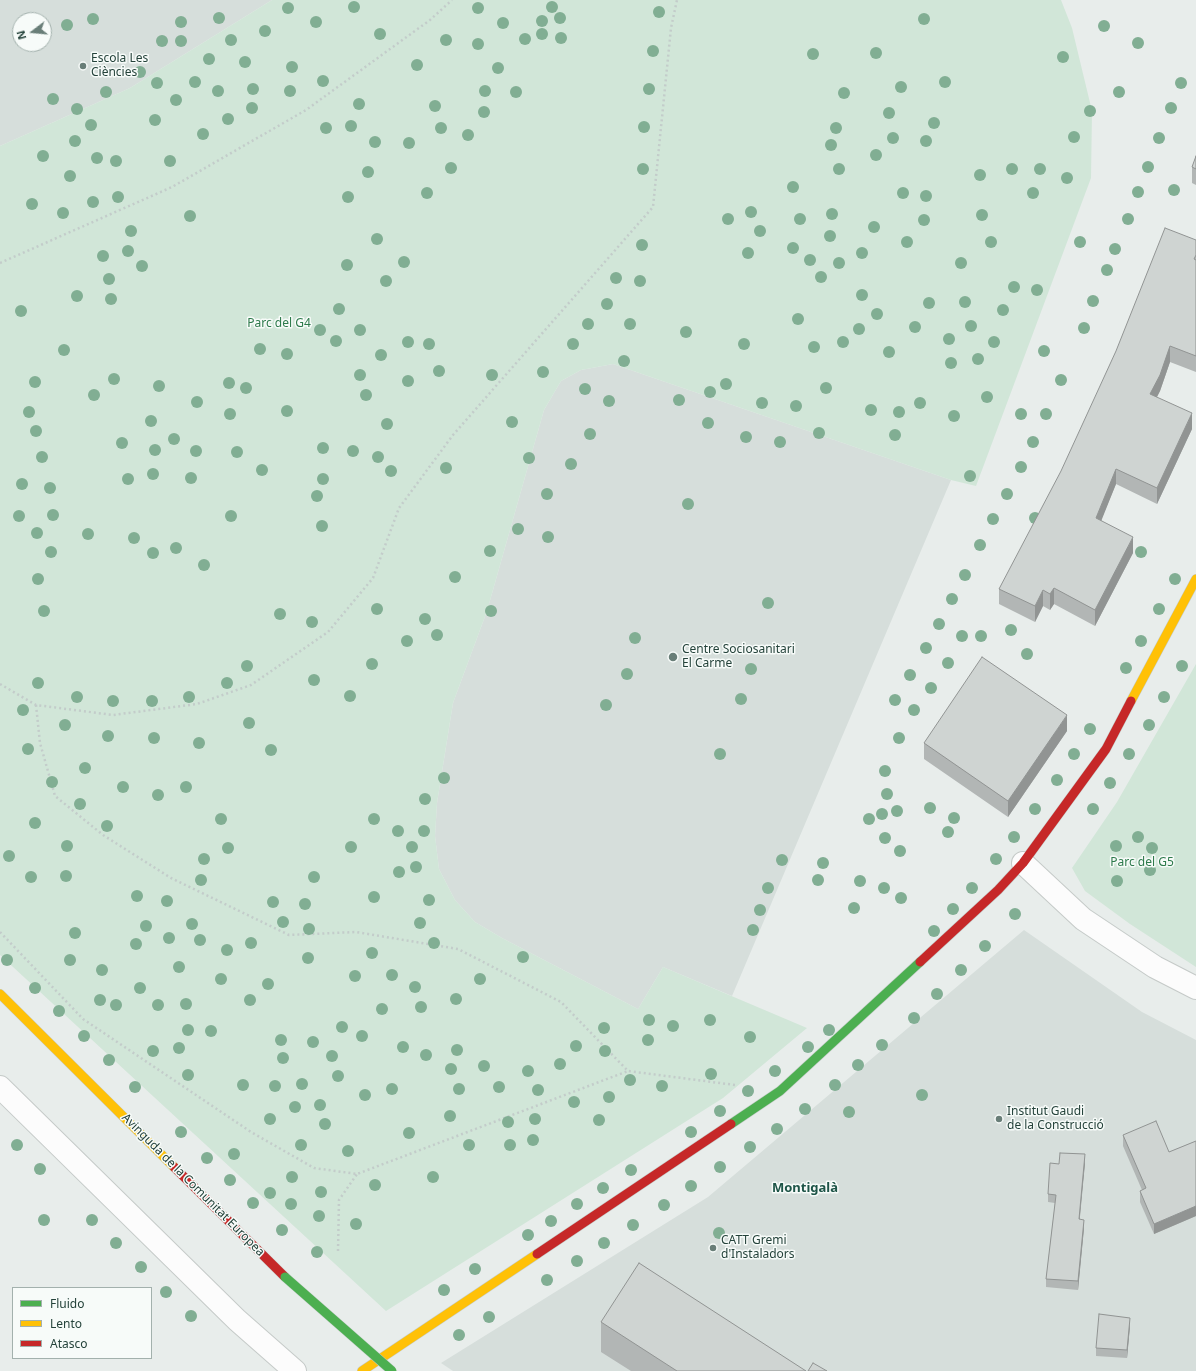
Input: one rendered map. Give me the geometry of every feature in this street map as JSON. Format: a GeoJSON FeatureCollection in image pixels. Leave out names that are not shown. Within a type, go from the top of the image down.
{"type":"FeatureCollection","features":[{"type":"Feature","properties":{"kind":"street"},"geometry":{"type":"LineString","coordinates":[[362,1371],[780,1091],[998,890],[1023,863],[1106,749],[1196,579]]}},
{"type":"Feature","properties":{"kind":"street"},"geometry":{"type":"LineString","coordinates":[[1023,863],[1083,919],[1155,967],[1196,988]]}},
{"type":"Feature","properties":{"kind":"street","name":"Avinguda de la Comunitat Europea"},"geometry":{"type":"LineString","coordinates":[[0,994],[285,1277],[392,1371]]}},
{"type":"Feature","properties":{"kind":"street"},"geometry":{"type":"LineString","coordinates":[[0,1087],[237,1320],[295,1371]]}},
{"type":"Feature","properties":{"kind":"path"},"geometry":{"type":"LineString","coordinates":[[0,263],[172,187],[299,114],[430,20],[452,0]]}},
{"type":"Feature","properties":{"kind":"path"},"geometry":{"type":"LineString","coordinates":[[0,684],[36,704],[113,715],[197,704],[251,685],[328,632],[373,578],[399,508],[453,435],[653,207],[671,28],[677,0]]}},
{"type":"Feature","properties":{"kind":"path"},"geometry":{"type":"LineString","coordinates":[[36,704],[40,742],[55,796],[103,835],[171,878],[288,935],[356,932],[458,949],[561,1002],[628,1070]]}},
{"type":"Feature","properties":{"kind":"path"},"geometry":{"type":"LineString","coordinates":[[0,932],[83,1019],[257,1136],[314,1168],[357,1174],[628,1070],[780,1091]]}},
{"type":"Feature","properties":{"kind":"path"},"geometry":{"type":"LineString","coordinates":[[338,1251],[339,1200],[357,1174]]}},
{"type":"Feature","properties":{"kind":"shaded area","name":"Escola Les Ciències"},"geometry":{"type":"Polygon","coordinates":[[[0,0],[272,0],[130,88],[0,146],[0,0]]]}},
{"type":"Feature","properties":{"kind":"shaded area","name":"Centre Sociosanitari El Carme"},"geometry":{"type":"Polygon","coordinates":[[[613,364],[951,480],[732,996],[663,967],[638,1009],[502,938],[475,922],[455,900],[439,869],[435,836],[437,803],[453,703],[487,611],[544,410],[561,381],[581,370],[613,364]]]}},
{"type":"Feature","properties":{"kind":"shaded area","name":"Institut Gaudi de la Construcció"},"geometry":{"type":"Polygon","coordinates":[[[1024,930],[1142,1012],[1196,1040],[1196,1371],[453,1371],[441,1363],[708,1197],[1024,930]]]}},
{"type":"Feature","properties":{"kind":"green space","name":"Parc del G4"},"geometry":{"type":"Polygon","coordinates":[[[272,0],[1061,0],[1072,28],[1092,111],[1091,178],[976,486],[951,480],[613,364],[581,370],[561,381],[544,410],[487,611],[453,703],[437,803],[435,836],[439,869],[455,900],[475,922],[502,938],[638,1009],[663,967],[807,1028],[723,1098],[386,1311],[0,955],[0,146],[130,88],[272,0]]]}},
{"type":"Feature","properties":{"kind":"green space","name":"Parc del G5"},"geometry":{"type":"Polygon","coordinates":[[[1196,664],[1196,967],[1130,924],[1085,891],[1072,868],[1117,802],[1196,664]]]}},
{"type":"Feature","properties":{"kind":"building"},"geometry":{"type":"Polygon","coordinates":[[[1196,156],[1196,169],[1192,167],[1196,156]]]}},
{"type":"Feature","properties":{"kind":"building"},"geometry":{"type":"Polygon","coordinates":[[[1165,228],[1196,240],[1196,255],[1194,259],[1196,260],[1196,356],[1170,346],[1160,375],[1150,394],[1192,413],[1157,488],[1116,469],[1096,518],[1133,537],[1095,610],[1054,588],[1050,594],[1043,590],[1035,606],[999,589],[1061,471],[1116,351],[1165,228]]]}},
{"type":"Feature","properties":{"kind":"building"},"geometry":{"type":"Polygon","coordinates":[[[982,657],[1067,715],[1008,801],[924,743],[982,657]]]}},
{"type":"Feature","properties":{"kind":"building"},"geometry":{"type":"Polygon","coordinates":[[[1156,1121],[1169,1152],[1196,1141],[1196,1206],[1154,1224],[1140,1191],[1146,1188],[1123,1135],[1156,1121]]]}},
{"type":"Feature","properties":{"kind":"building"},"geometry":{"type":"Polygon","coordinates":[[[1060,1153],[1085,1154],[1079,1219],[1084,1220],[1078,1281],[1046,1279],[1056,1195],[1048,1194],[1050,1163],[1059,1164],[1060,1153]]]}},
{"type":"Feature","properties":{"kind":"building"},"geometry":{"type":"Polygon","coordinates":[[[639,1263],[806,1371],[677,1371],[601,1322],[639,1263]]]}},
{"type":"Feature","properties":{"kind":"building"},"geometry":{"type":"Polygon","coordinates":[[[1099,1314],[1130,1318],[1127,1350],[1096,1348],[1099,1314]]]}},
{"type":"Feature","properties":{"kind":"building"},"geometry":{"type":"Polygon","coordinates":[[[813,1363],[827,1371],[808,1371],[813,1363]]]}},
{"type":"Feature","properties":{"kind":"traffic: fast"},"geometry":{"type":"LineString","coordinates":[[731,1124],[780,1091],[920,962]]}},
{"type":"Feature","properties":{"kind":"traffic: fast"},"geometry":{"type":"LineString","coordinates":[[285,1277],[392,1371]]}},
{"type":"Feature","properties":{"kind":"traffic: slow"},"geometry":{"type":"LineString","coordinates":[[1131,701],[1196,579]]}},
{"type":"Feature","properties":{"kind":"traffic: slow"},"geometry":{"type":"LineString","coordinates":[[0,994],[174,1167]]}},
{"type":"Feature","properties":{"kind":"traffic: slow"},"geometry":{"type":"LineString","coordinates":[[362,1371],[537,1254]]}},
{"type":"Feature","properties":{"kind":"traffic: jam"},"geometry":{"type":"LineString","coordinates":[[920,962],[998,890],[1023,863],[1106,749],[1131,701]]}},
{"type":"Feature","properties":{"kind":"traffic: jam"},"geometry":{"type":"LineString","coordinates":[[537,1254],[731,1124]]}},
{"type":"Feature","properties":{"kind":"traffic: jam"},"geometry":{"type":"LineString","coordinates":[[174,1167],[285,1277]]}},
{"type":"Feature","properties":{"kind":"place","name":"Escola Les Ciències"},"geometry":{"type":"Point","coordinates":[83,66]}},
{"type":"Feature","properties":{"kind":"place","name":"Centre Sociosanitari El Carme"},"geometry":{"type":"Point","coordinates":[673,657]}},
{"type":"Feature","properties":{"kind":"place","name":"Institut Gaudi de la Construcció"},"geometry":{"type":"Point","coordinates":[999,1119]}},
{"type":"Feature","properties":{"kind":"place","name":"CATT Gremi d'Instaladors"},"geometry":{"type":"Point","coordinates":[713,1248]}},
{"type":"Feature","properties":{"kind":"district","name":"Montigalà"},"geometry":{"type":"Point","coordinates":[805,1188]}}]}
